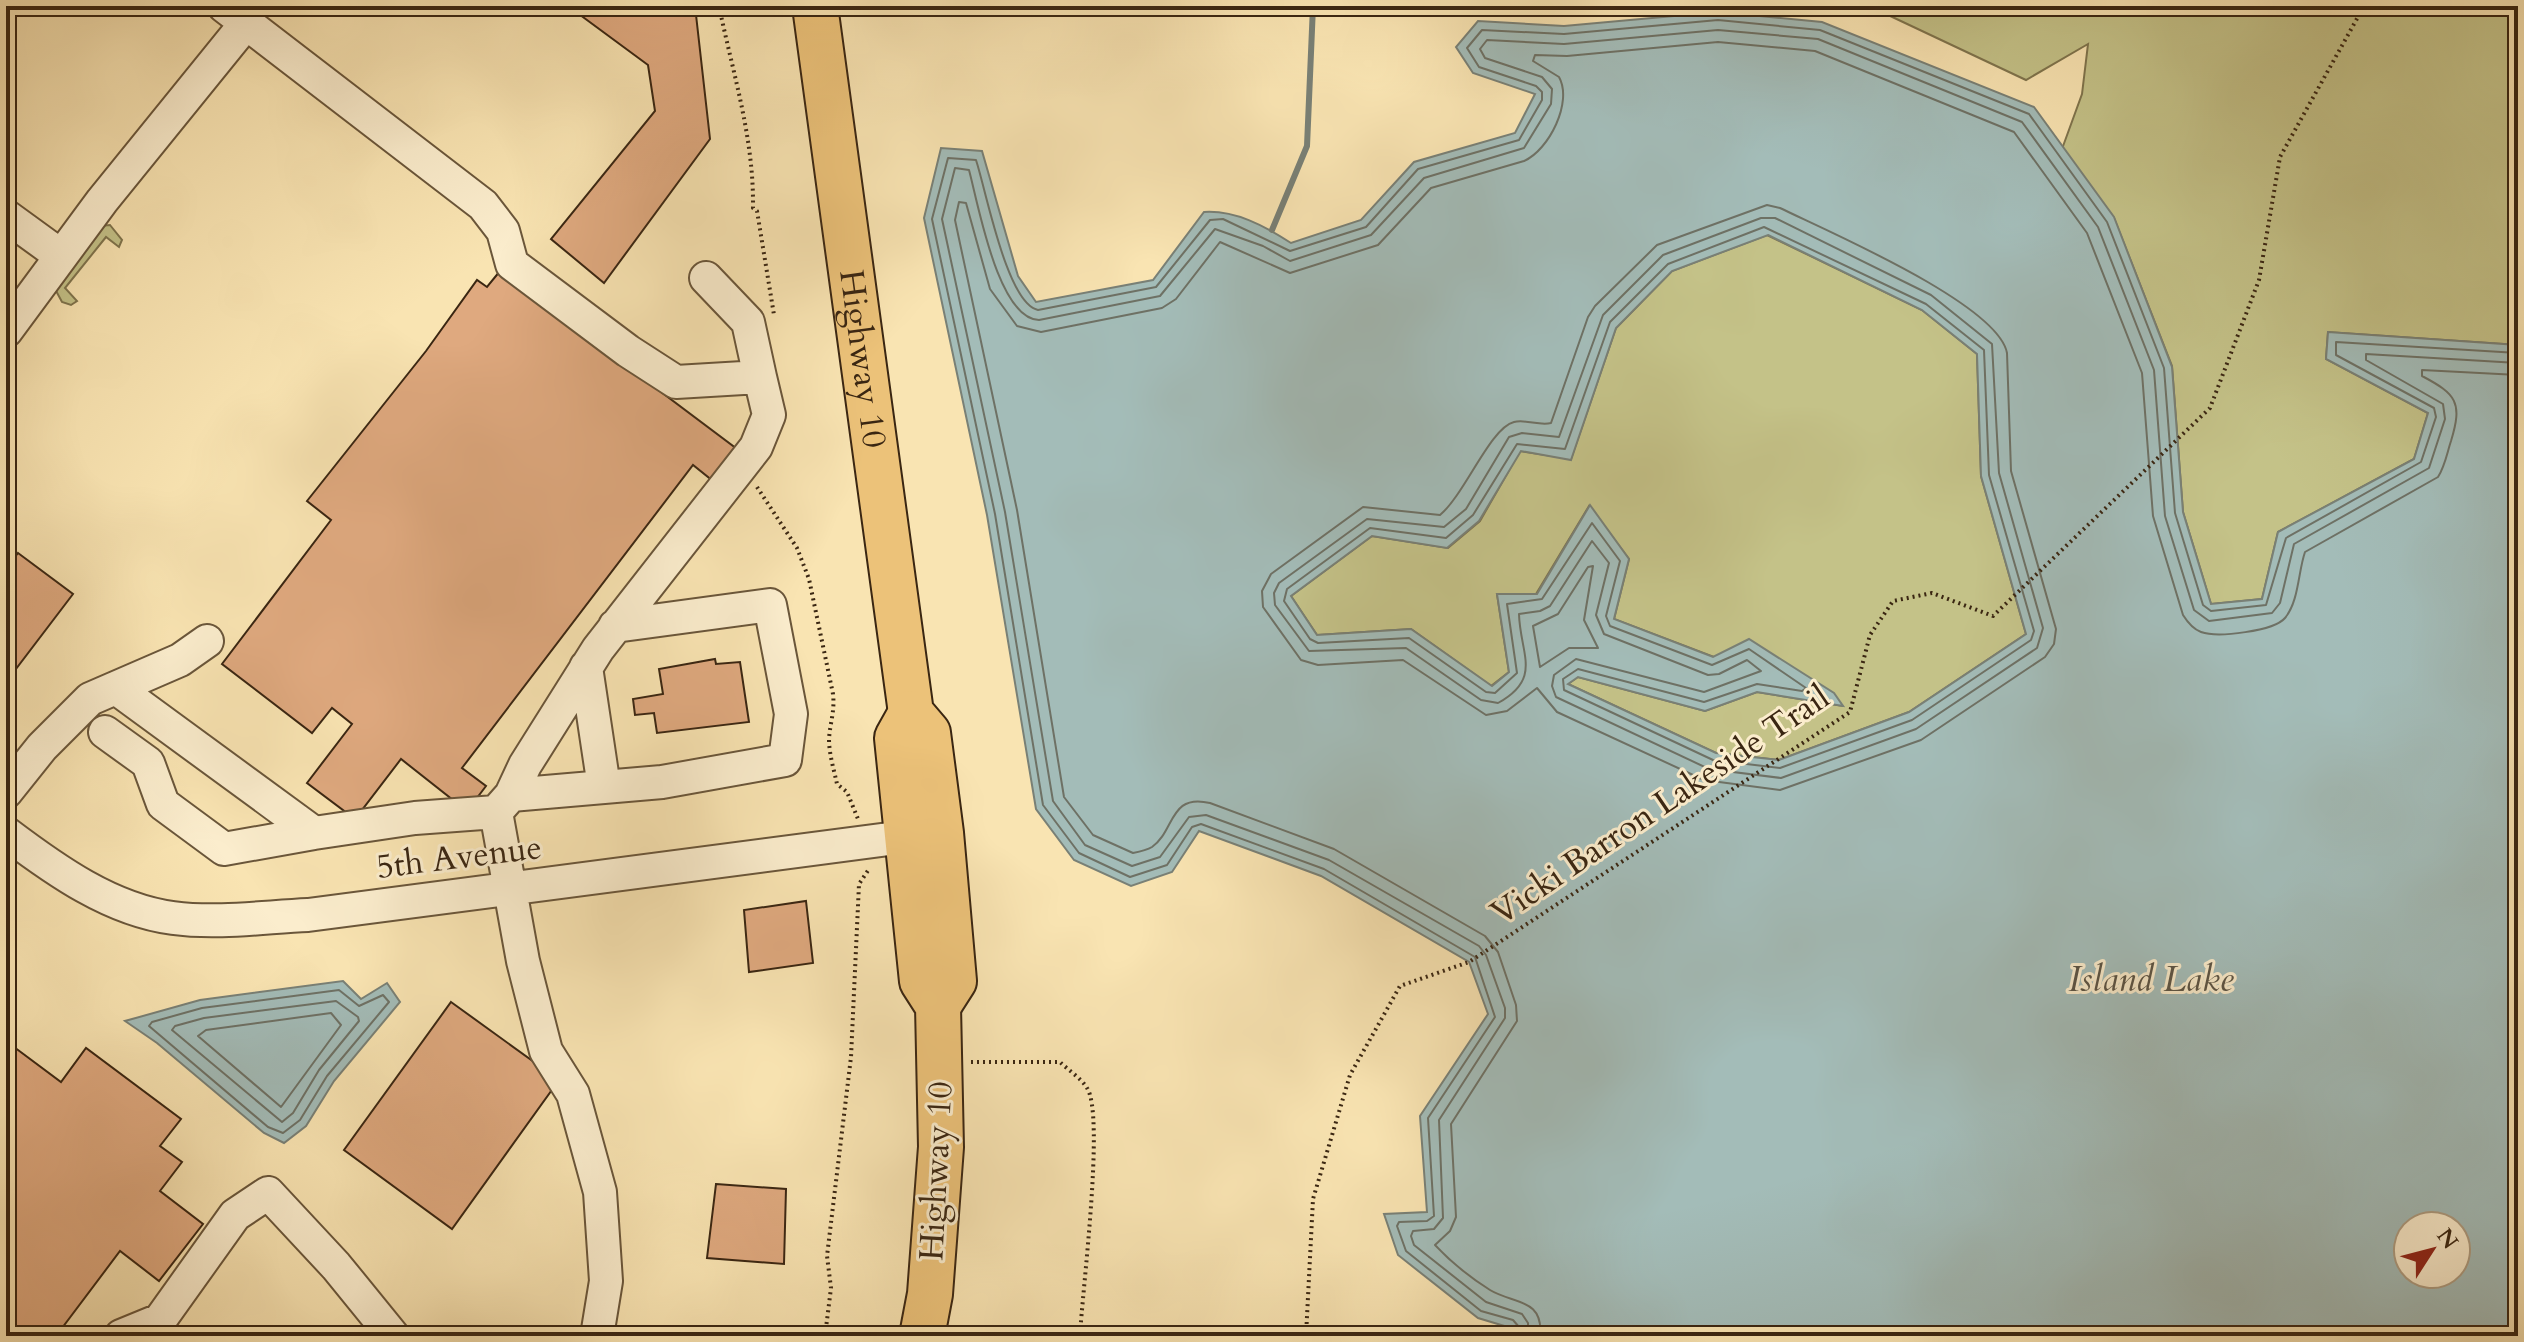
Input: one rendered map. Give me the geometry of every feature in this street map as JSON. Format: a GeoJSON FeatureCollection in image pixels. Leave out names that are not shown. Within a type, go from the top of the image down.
{"type":"FeatureCollection","features":[{"type":"Feature","properties":{"kind":"highway","name":"Highway 10"},"geometry":{"type":"LineString","coordinates":[[815,6],[911,713],[897,738],[925,834],[922,981],[938,1006],[941,1147],[930,1294],[922,1336]]}},
{"type":"Feature","properties":{"kind":"street"},"geometry":{"type":"LineString","coordinates":[[6,331],[236,14],[483,205],[503,231],[512,264],[628,351],[676,382],[760,377]]}},
{"type":"Feature","properties":{"kind":"street"},"geometry":{"type":"LineString","coordinates":[[6,216],[61,256]]}},
{"type":"Feature","properties":{"kind":"street"},"geometry":{"type":"LineString","coordinates":[[597,1336],[606,1281],[600,1192],[573,1094],[546,1051],[523,961],[510,889],[504,804],[586,667],[756,447],[769,415],[748,322],[706,278]]}},
{"type":"Feature","properties":{"kind":"street"},"geometry":{"type":"LineString","coordinates":[[105,732],[148,763],[163,804],[224,849],[604,787],[662,782],[785,760],[791,714],[770,605],[615,626]]}},
{"type":"Feature","properties":{"kind":"street"},"geometry":{"type":"LineString","coordinates":[[6,792],[42,747],[90,699],[180,660],[207,641]]}},
{"type":"Feature","properties":{"kind":"street"},"geometry":{"type":"LineString","coordinates":[[586,667],[604,787]]}},
{"type":"Feature","properties":{"kind":"street"},"geometry":{"type":"LineString","coordinates":[[116,688],[314,833]]}},
{"type":"Feature","properties":{"kind":"street"},"geometry":{"type":"LineString","coordinates":[[148,763],[173,730]]}},
{"type":"Feature","properties":{"kind":"street","name":"5th Avenue"},"geometry":{"type":"LineString","coordinates":[[6,833],[52,867],[124,906],[174,918],[308,915],[925,834]]}},
{"type":"Feature","properties":{"kind":"street"},"geometry":{"type":"LineString","coordinates":[[121,1336],[160,1320],[235,1215],[268,1193],[336,1266],[393,1336]]}},
{"type":"Feature","properties":{"kind":"path","name":"Vicki Barron Lakeside Trail"},"geometry":{"type":"LineString","coordinates":[[1306,1336],[1313,1199],[1350,1075],[1400,986],[1469,962],[1850,712],[1870,635],[1893,601],[1932,593],[1993,616],[2210,408],[2259,280],[2280,157],[2364,6]]}},
{"type":"Feature","properties":{"kind":"path"},"geometry":{"type":"LineString","coordinates":[[941,1062],[1060,1062],[1088,1089],[1094,1117],[1092,1183],[1082,1276],[1080,1336]]}},
{"type":"Feature","properties":{"kind":"shaded area"},"geometry":{"type":"Polygon","coordinates":[[[1869,6],[2518,6],[2518,345],[2328,332],[2326,359],[2428,413],[2414,459],[2278,532],[2262,599],[2211,604],[2183,512],[2172,366],[2114,218],[2062,149],[2082,94],[2088,44],[2026,80],[1869,6]]]}},
{"type":"Feature","properties":{"kind":"shaded area"},"geometry":{"type":"Polygon","coordinates":[[[110,225],[122,240],[119,247],[106,237],[65,288],[77,301],[71,305],[62,302],[54,287],[100,226],[110,225]]]}},
{"type":"Feature","properties":{"kind":"shaded area"},"geometry":{"type":"Polygon","coordinates":[[[1767,235],[1922,310],[1977,354],[1981,476],[2026,634],[1909,712],[1779,760],[1716,753],[1568,684],[1578,677],[1705,711],[1757,692],[1843,706],[1614,619],[1629,559],[1589,506],[1536,594],[1497,594],[1509,672],[1491,686],[1411,629],[1317,635],[1291,596],[1372,536],[1448,548],[1480,521],[1520,451],[1571,459],[1616,328],[1672,271],[1767,235]]]}},
{"type":"Feature","properties":{"kind":"water","name":"Island Lake"},"geometry":{"type":"Polygon","coordinates":[[[1718,12],[1822,22],[2034,107],[2114,217],[2172,367],[2183,512],[2211,604],[2262,599],[2278,532],[2414,459],[2428,413],[2326,359],[2328,332],[2518,345],[2518,1336],[1509,1336],[1511,1328],[1478,1318],[1398,1255],[1384,1214],[1427,1212],[1420,1116],[1488,1014],[1469,962],[1321,876],[1199,831],[1172,872],[1131,886],[1074,860],[1036,809],[987,515],[924,218],[941,148],[982,151],[1018,276],[1036,302],[1153,280],[1204,212],[1249,220],[1291,243],[1361,220],[1414,162],[1515,133],[1535,94],[1473,73],[1456,47],[1478,21],[1564,26],[1718,12]],[[1768,235],[1672,271],[1616,328],[1571,460],[1521,451],[1479,521],[1447,548],[1372,536],[1291,596],[1317,635],[1411,629],[1492,686],[1509,672],[1497,594],[1537,594],[1590,505],[1629,559],[1614,619],[1713,657],[1749,639],[1834,693],[1843,706],[1757,692],[1705,711],[1578,677],[1568,684],[1716,753],[1779,760],[1909,712],[2026,634],[1981,476],[1977,354],[1922,310],[1768,235]]]}},
{"type":"Feature","properties":{"kind":"water"},"geometry":{"type":"Polygon","coordinates":[[[343,981],[361,999],[387,983],[400,1002],[334,1081],[306,1126],[284,1143],[264,1133],[157,1043],[125,1021],[200,1000],[343,981]]]}},
{"type":"Feature","properties":{"kind":"building"},"geometry":{"type":"Polygon","coordinates":[[[568,6],[695,6],[710,139],[604,283],[551,239],[655,111],[648,65],[568,6]]]}},
{"type":"Feature","properties":{"kind":"building"},"geometry":{"type":"Polygon","coordinates":[[[500,271],[737,449],[713,481],[693,465],[462,768],[486,786],[467,811],[401,759],[355,819],[307,783],[352,724],[332,708],[312,733],[222,664],[331,520],[307,501],[426,351],[477,280],[487,287],[500,271]]]}},
{"type":"Feature","properties":{"kind":"building"},"geometry":{"type":"Polygon","coordinates":[[[18,553],[73,594],[6,682],[6,569],[18,553]]]}},
{"type":"Feature","properties":{"kind":"building"},"geometry":{"type":"Polygon","coordinates":[[[715,659],[716,664],[740,662],[749,722],[657,733],[654,713],[635,715],[633,699],[663,694],[659,669],[715,659]]]}},
{"type":"Feature","properties":{"kind":"building"},"geometry":{"type":"Polygon","coordinates":[[[806,901],[813,963],[749,972],[744,910],[806,901]]]}},
{"type":"Feature","properties":{"kind":"building"},"geometry":{"type":"Polygon","coordinates":[[[451,1002],[559,1080],[452,1229],[344,1150],[451,1002]]]}},
{"type":"Feature","properties":{"kind":"building"},"geometry":{"type":"Polygon","coordinates":[[[14,1047],[61,1082],[86,1048],[181,1119],[160,1146],[182,1162],[160,1191],[203,1224],[159,1281],[120,1251],[56,1336],[6,1336],[6,1058],[14,1047]]]}},
{"type":"Feature","properties":{"kind":"building"},"geometry":{"type":"Polygon","coordinates":[[[716,1184],[786,1189],[784,1264],[707,1258],[716,1184]]]}},
{"type":"Feature","properties":{"kind":"waterway"},"geometry":{"type":"LineString","coordinates":[[1272,230],[1307,146],[1313,6]]}}]}
